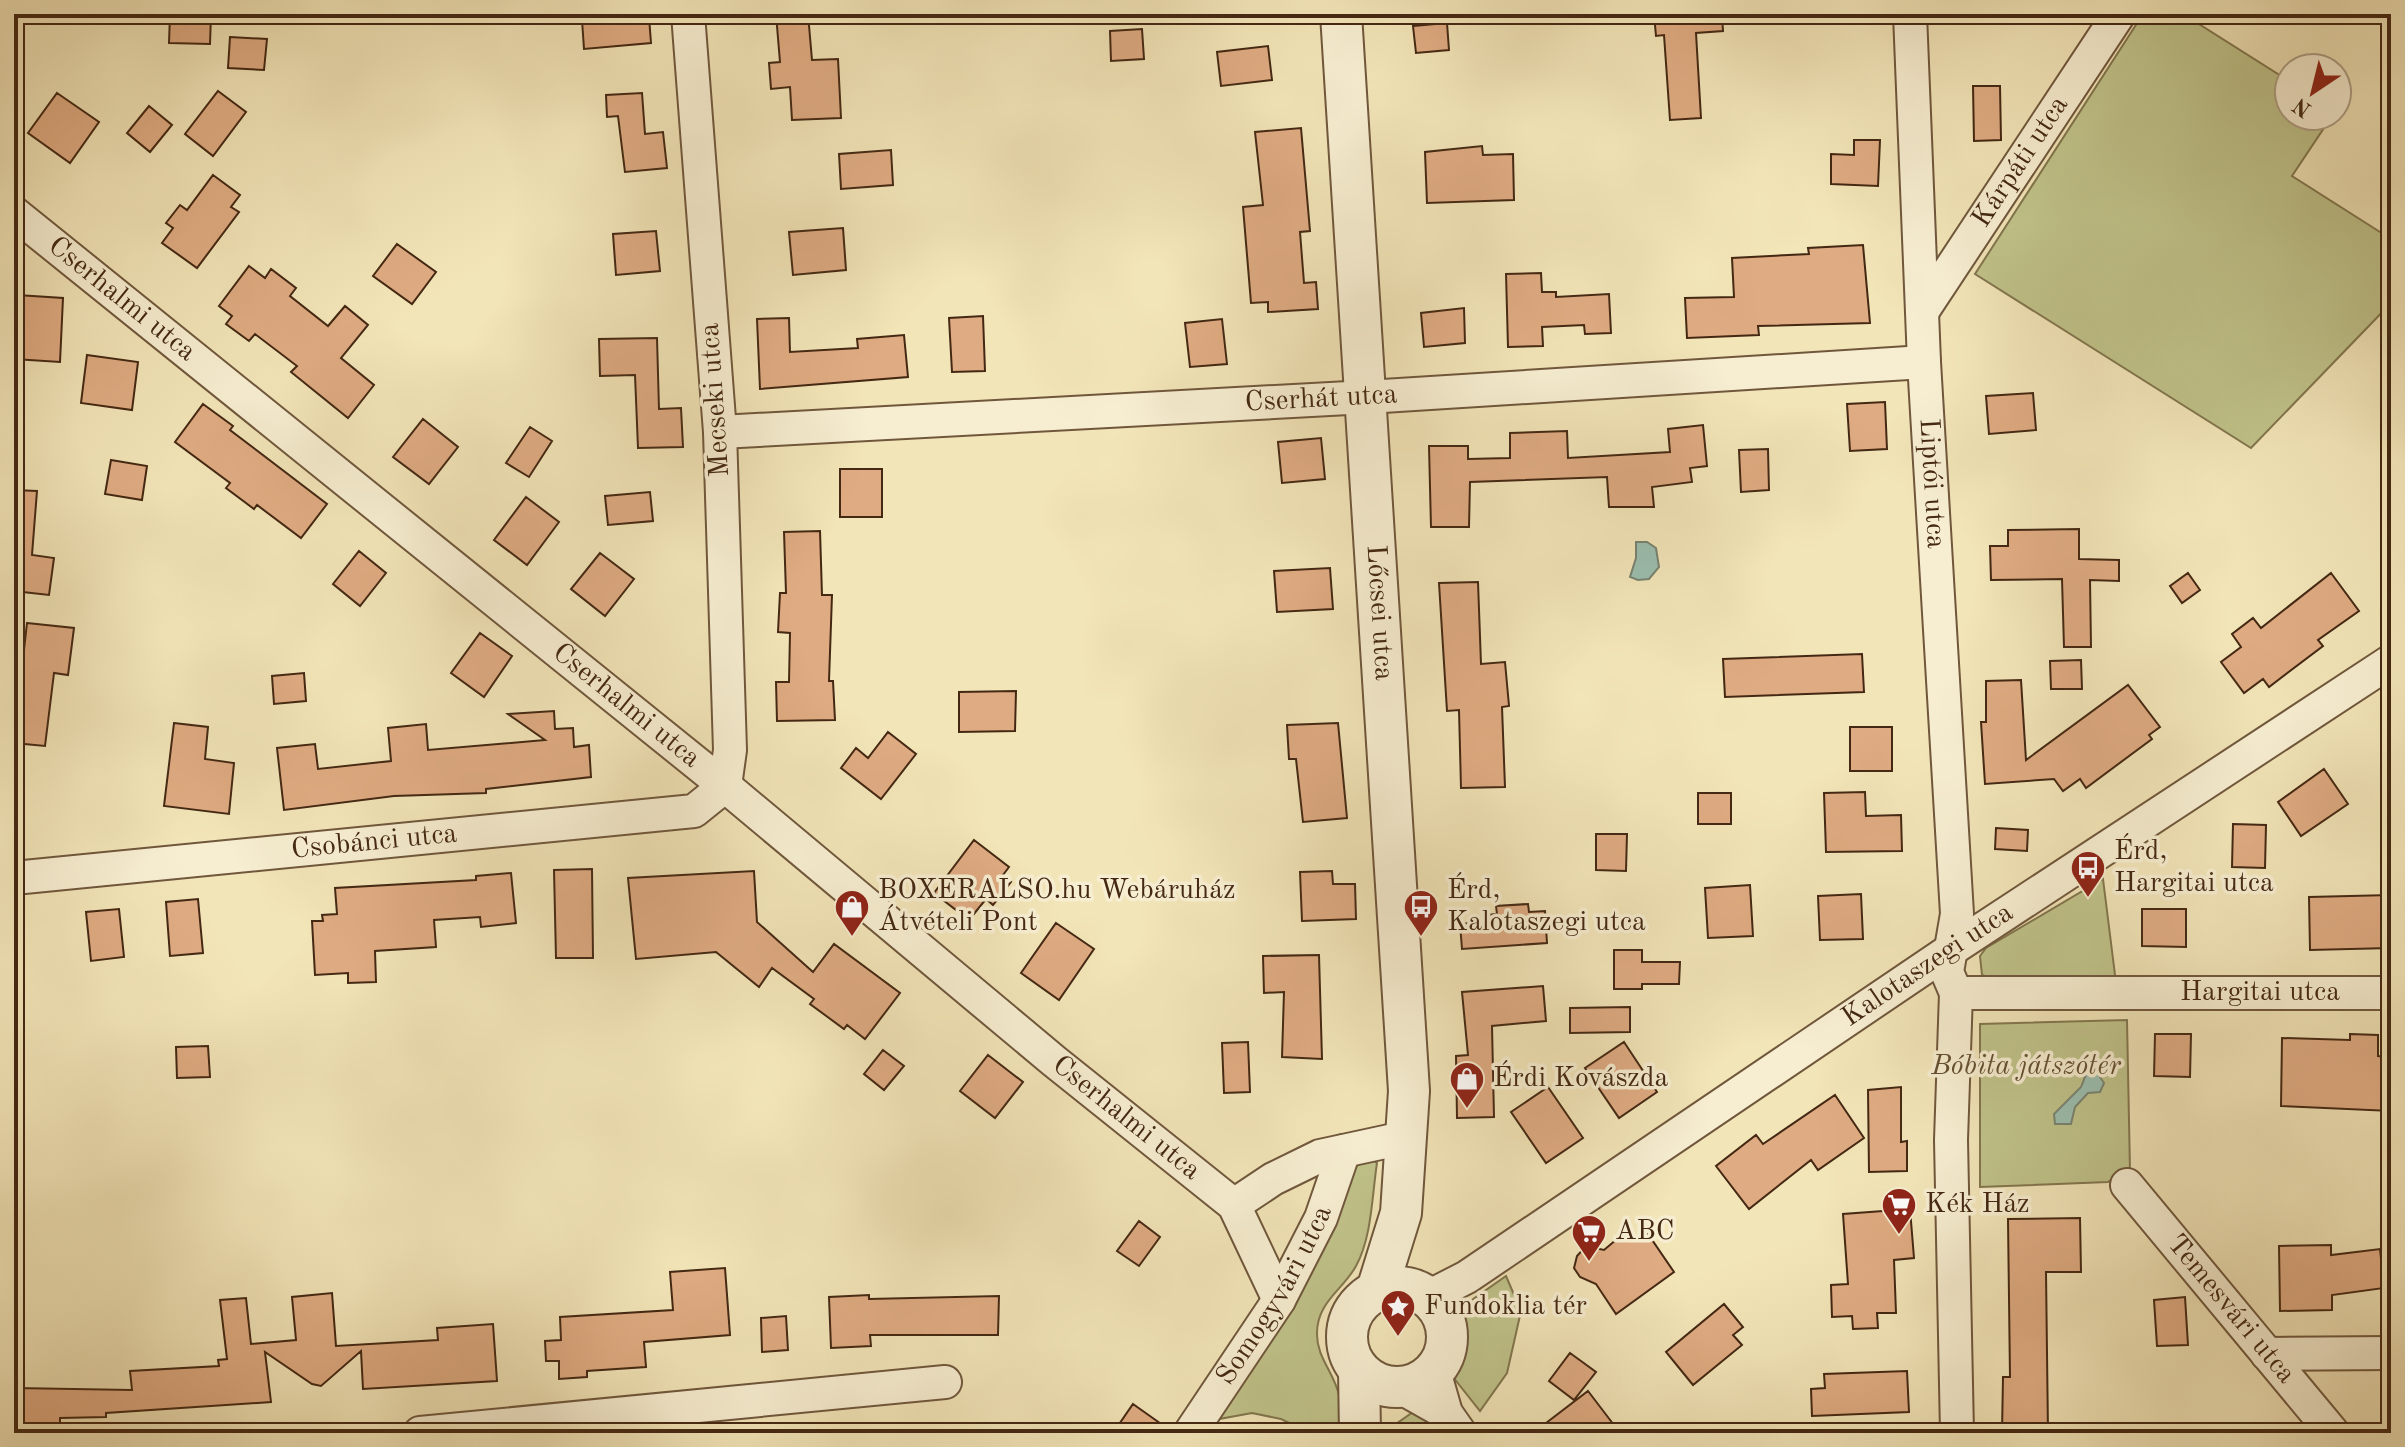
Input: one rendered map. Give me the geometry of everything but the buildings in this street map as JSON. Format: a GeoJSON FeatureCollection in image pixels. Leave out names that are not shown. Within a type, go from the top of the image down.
{"type":"FeatureCollection","features":[{"type":"Feature","properties":{"kind":"street","name":"Mecseki utca"},"geometry":{"type":"LineString","coordinates":[[688,14],[720,432],[730,750],[725,786]]}},
{"type":"Feature","properties":{"kind":"street","name":"Lőcsei utca"},"geometry":{"type":"LineString","coordinates":[[1341,14],[1409,1091],[1401,1213],[1415,1297]]}},
{"type":"Feature","properties":{"kind":"street","name":"Liptói utca"},"geometry":{"type":"LineString","coordinates":[[1910,14],[1924,362],[1957,914],[1947,972],[1956,993],[1951,1140],[1957,1433]]}},
{"type":"Feature","properties":{"kind":"street","name":"Kárpáti utca"},"geometry":{"type":"LineString","coordinates":[[1924,309],[2119,14]]}},
{"type":"Feature","properties":{"kind":"street","name":"Cserhalmi utca"},"geometry":{"type":"LineString","coordinates":[[14,213],[725,786],[1054,1061],[1234,1205],[1279,1300]]}},
{"type":"Feature","properties":{"kind":"street","name":"Cserhát utca"},"geometry":{"type":"LineString","coordinates":[[720,432],[1367,397],[1924,362]]}},
{"type":"Feature","properties":{"kind":"street","name":"Kalotaszegi utca"},"geometry":{"type":"LineString","coordinates":[[1415,1297],[1467,1277],[1949,951],[2391,661]]}},
{"type":"Feature","properties":{"kind":"street","name":"Csobánci utca"},"geometry":{"type":"LineString","coordinates":[[14,878],[694,811],[725,786]]}},
{"type":"Feature","properties":{"kind":"street","name":"Hargitai utca"},"geometry":{"type":"LineString","coordinates":[[1956,993],[2391,993]]}},
{"type":"Feature","properties":{"kind":"street"},"geometry":{"type":"LineString","coordinates":[[1234,1205],[1273,1179],[1320,1156],[1408,1137]]}},
{"type":"Feature","properties":{"kind":"street","name":"Somogyvári utca"},"geometry":{"type":"LineString","coordinates":[[1190,1433],[1279,1300],[1321,1218],[1344,1151]]}},
{"type":"Feature","properties":{"kind":"street","name":"Temesvári utca"},"geometry":{"type":"LineString","coordinates":[[2127,1185],[2267,1354],[2323,1427]]}},
{"type":"Feature","properties":{"kind":"street"},"geometry":{"type":"LineString","coordinates":[[1360,1433],[1359,1371],[1346,1342],[1349,1321],[1359,1303],[1415,1297],[1447,1343],[1375,1433]]}},
{"type":"Feature","properties":{"kind":"street"},"geometry":{"type":"LineString","coordinates":[[2267,1354],[2391,1353]]}},
{"type":"Feature","properties":{"kind":"street"},"geometry":{"type":"LineString","coordinates":[[1359,1371],[1374,1382],[1417,1379]]}},
{"type":"Feature","properties":{"kind":"street"},"geometry":{"type":"LineString","coordinates":[[1417,1379],[1453,1423]]}},
{"type":"Feature","properties":{"kind":"street"},"geometry":{"type":"LineString","coordinates":[[420,1433],[945,1382]]}},
{"type":"Feature","properties":{"kind":"green space"},"geometry":{"type":"Polygon","coordinates":[[[2143,14],[2183,14],[2273,71],[2273,132],[2321,132],[2292,176],[2391,239],[2391,303],[2251,448],[1975,274],[2143,14]]]}},
{"type":"Feature","properties":{"kind":"green space"},"geometry":{"type":"Polygon","coordinates":[[[2103,879],[2116,983],[1996,980],[1982,975],[1980,956],[1986,948],[2103,879]]]}},
{"type":"Feature","properties":{"kind":"green space","name":"Bóbita játszótér"},"geometry":{"type":"Polygon","coordinates":[[[2127,1020],[2130,1171],[2108,1182],[1980,1187],[1980,1024],[2127,1020]]]}},
{"type":"Feature","properties":{"kind":"green space"},"geometry":{"type":"Polygon","coordinates":[[[1368,1157],[1377,1163],[1365,1242],[1356,1266],[1326,1305],[1318,1322],[1318,1345],[1340,1401],[1336,1433],[1310,1433],[1281,1419],[1252,1413],[1219,1419],[1325,1246],[1353,1169],[1368,1157]]]}},
{"type":"Feature","properties":{"kind":"green space"},"geometry":{"type":"Polygon","coordinates":[[[1506,1276],[1521,1311],[1507,1373],[1480,1411],[1453,1377],[1464,1344],[1459,1309],[1506,1276]]]}},
{"type":"Feature","properties":{"kind":"green space"},"geometry":{"type":"Polygon","coordinates":[[[1413,1412],[1426,1412],[1443,1433],[1393,1433],[1396,1424],[1413,1412]]]}},
{"type":"Feature","properties":{"kind":"shaded area"},"geometry":{"type":"Polygon","coordinates":[[[1636,542],[1647,542],[1656,548],[1659,567],[1649,579],[1630,577],[1636,558],[1636,542]]]}},
{"type":"Feature","properties":{"kind":"shaded area"},"geometry":{"type":"Polygon","coordinates":[[[2096,1071],[2104,1083],[2100,1092],[2088,1093],[2075,1107],[2071,1124],[2055,1124],[2054,1114],[2081,1087],[2087,1072],[2096,1071]]]}},
{"type":"Feature","properties":{"kind":"place","name":"Érd, Hargitai utca"},"geometry":{"type":"Point","coordinates":[2088,899]}},
{"type":"Feature","properties":{"kind":"place","name":"BOXERALSO.hu Webáruház Átvételi Pont"},"geometry":{"type":"Point","coordinates":[852,938]}},
{"type":"Feature","properties":{"kind":"place","name":"Érd, Kalotaszegi utca"},"geometry":{"type":"Point","coordinates":[1421,938]}},
{"type":"Feature","properties":{"kind":"place","name":"Érdi Kovászda"},"geometry":{"type":"Point","coordinates":[1467,1110]}},
{"type":"Feature","properties":{"kind":"place","name":"Kék Ház"},"geometry":{"type":"Point","coordinates":[1899,1236]}},
{"type":"Feature","properties":{"kind":"place","name":"ABC"},"geometry":{"type":"Point","coordinates":[1589,1263]}},
{"type":"Feature","properties":{"kind":"place","name":"Fundoklia tér"},"geometry":{"type":"Point","coordinates":[1398,1338]}}]}
